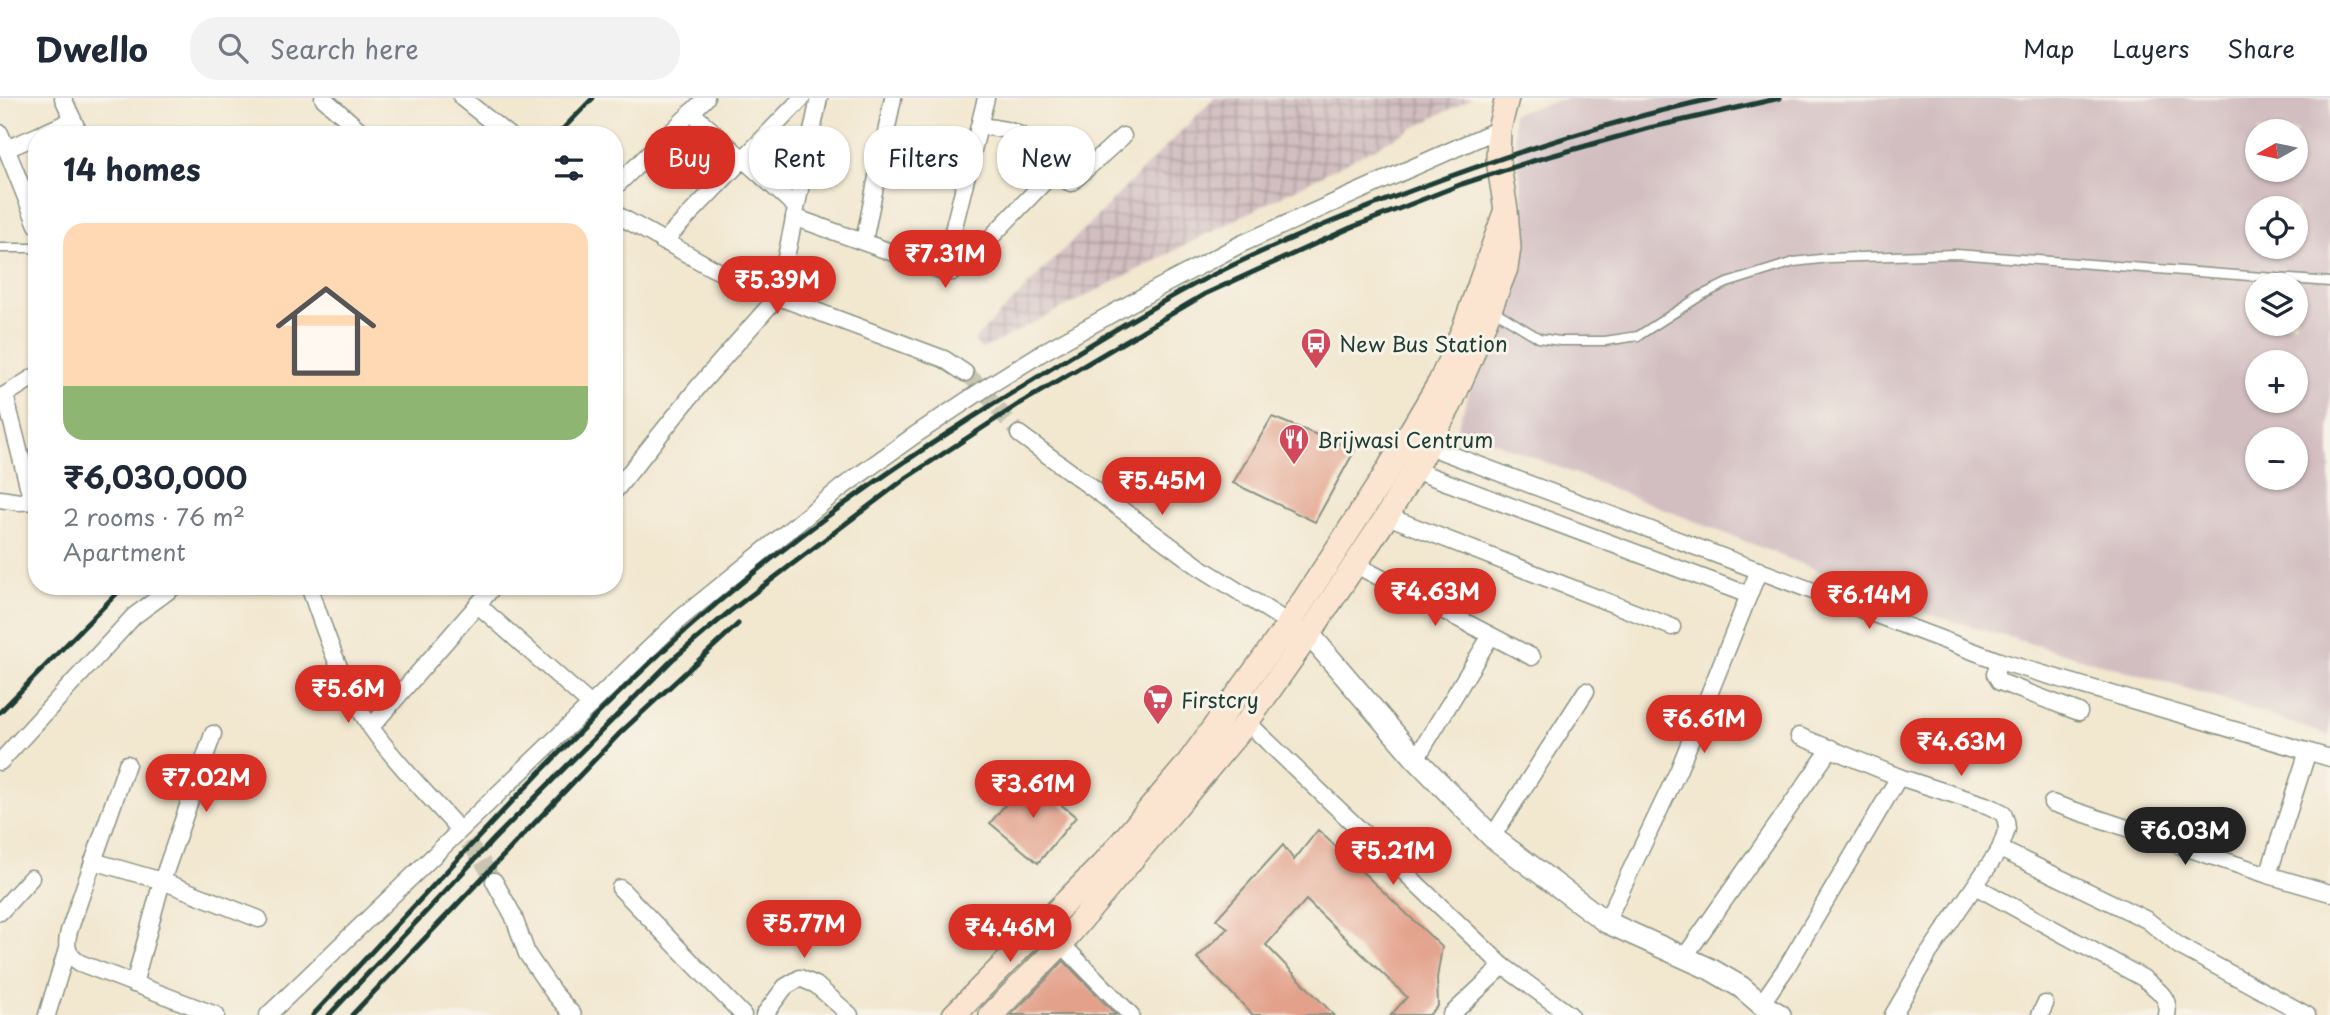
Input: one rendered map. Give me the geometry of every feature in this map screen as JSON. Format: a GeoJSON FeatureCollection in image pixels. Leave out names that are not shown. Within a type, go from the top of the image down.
{"type":"FeatureCollection","features":[{"type":"Feature","properties":{"kind":"main road"},"geometry":{"type":"LineString","coordinates":[[954,1015],[1105,862],[1186,766],[1460,382],[1506,268],[1509,248],[1498,160],[1499,129],[1507,98]]}},
{"type":"Feature","properties":{"kind":"main road"},"geometry":{"type":"LineString","coordinates":[[991,1015],[1061,944],[1247,722],[1309,635],[1387,516],[1414,470],[1418,441],[1464,328],[1506,210]]}},
{"type":"Feature","properties":{"kind":"street"},"geometry":{"type":"LineString","coordinates":[[63,98],[76,126]]}},
{"type":"Feature","properties":{"kind":"street"},"geometry":{"type":"LineString","coordinates":[[323,98],[355,126]]}},
{"type":"Feature","properties":{"kind":"street"},"geometry":{"type":"LineString","coordinates":[[462,98],[497,126]]}},
{"type":"Feature","properties":{"kind":"street"},"geometry":{"type":"LineString","coordinates":[[623,179],[706,98]]}},
{"type":"Feature","properties":{"kind":"street"},"geometry":{"type":"LineString","coordinates":[[663,242],[802,98]]}},
{"type":"Feature","properties":{"kind":"street"},"geometry":{"type":"LineString","coordinates":[[623,481],[699,386],[778,296],[818,98]]}},
{"type":"Feature","properties":{"kind":"street"},"geometry":{"type":"LineString","coordinates":[[864,241],[893,98]]}},
{"type":"Feature","properties":{"kind":"street"},"geometry":{"type":"LineString","coordinates":[[980,126],[986,98]]}},
{"type":"Feature","properties":{"kind":"street"},"geometry":{"type":"LineString","coordinates":[[691,112],[743,159],[795,212],[943,271],[953,272],[962,267],[1038,189]]}},
{"type":"Feature","properties":{"kind":"street"},"geometry":{"type":"LineString","coordinates":[[268,1015],[681,618],[841,488],[1012,371],[1135,300],[1241,244],[1499,129]]}},
{"type":"Feature","properties":{"kind":"street"},"geometry":{"type":"LineString","coordinates":[[0,133],[28,203]]}},
{"type":"Feature","properties":{"kind":"street"},"geometry":{"type":"LineString","coordinates":[[1095,162],[1124,136]]}},
{"type":"Feature","properties":{"kind":"street"},"geometry":{"type":"LineString","coordinates":[[6,149],[28,139]]}},
{"type":"Feature","properties":{"kind":"street"},"geometry":{"type":"LineString","coordinates":[[943,271],[964,189]]}},
{"type":"Feature","properties":{"kind":"street"},"geometry":{"type":"LineString","coordinates":[[623,218],[712,268],[944,359],[965,373]]}},
{"type":"Feature","properties":{"kind":"street"},"geometry":{"type":"LineString","coordinates":[[28,381],[3,397],[28,481]]}},
{"type":"Feature","properties":{"kind":"street"},"geometry":{"type":"LineString","coordinates":[[1019,434],[1198,566],[1309,635],[1416,759],[1492,837],[1606,922],[1710,969],[1741,987],[1771,1010],[1786,968],[1899,777]]}},
{"type":"Feature","properties":{"kind":"street"},"geometry":{"type":"LineString","coordinates":[[1418,441],[1999,661],[2330,758]]}},
{"type":"Feature","properties":{"kind":"street"},"geometry":{"type":"LineString","coordinates":[[1414,470],[1749,595]]}},
{"type":"Feature","properties":{"kind":"street"},"geometry":{"type":"LineString","coordinates":[[0,499],[28,501]]}},
{"type":"Feature","properties":{"kind":"street"},"geometry":{"type":"LineString","coordinates":[[1387,516],[1672,627]]}},
{"type":"Feature","properties":{"kind":"street"},"geometry":{"type":"LineString","coordinates":[[1354,564],[1532,657]]}},
{"type":"Feature","properties":{"kind":"street"},"geometry":{"type":"LineString","coordinates":[[1606,922],[1679,769],[1759,570]]}},
{"type":"Feature","properties":{"kind":"street"},"geometry":{"type":"LineString","coordinates":[[0,762],[134,616],[163,595]]}},
{"type":"Feature","properties":{"kind":"street"},"geometry":{"type":"LineString","coordinates":[[312,595],[332,650],[371,727],[387,750],[453,824]]}},
{"type":"Feature","properties":{"kind":"street"},"geometry":{"type":"LineString","coordinates":[[371,727],[486,595]]}},
{"type":"Feature","properties":{"kind":"street"},"geometry":{"type":"LineString","coordinates":[[478,605],[591,705]]}},
{"type":"Feature","properties":{"kind":"street"},"geometry":{"type":"LineString","coordinates":[[1416,759],[1490,637]]}},
{"type":"Feature","properties":{"kind":"street"},"geometry":{"type":"LineString","coordinates":[[1999,661],[1995,674],[2000,682],[2079,712]]}},
{"type":"Feature","properties":{"kind":"street"},"geometry":{"type":"LineString","coordinates":[[1492,837],[1586,691]]}},
{"type":"Feature","properties":{"kind":"street"},"geometry":{"type":"LineString","coordinates":[[1247,722],[1503,966],[1570,1015]]}},
{"type":"Feature","properties":{"kind":"street"},"geometry":{"type":"LineString","coordinates":[[134,984],[162,881],[213,734]]}},
{"type":"Feature","properties":{"kind":"street"},"geometry":{"type":"LineString","coordinates":[[1799,736],[1899,777],[2003,813],[2007,829],[2000,849],[1929,953],[1893,1015]]}},
{"type":"Feature","properties":{"kind":"street"},"geometry":{"type":"LineString","coordinates":[[1683,958],[1831,748]]}},
{"type":"Feature","properties":{"kind":"street"},"geometry":{"type":"LineString","coordinates":[[2268,875],[2308,751]]}},
{"type":"Feature","properties":{"kind":"street"},"geometry":{"type":"LineString","coordinates":[[47,1015],[67,948],[69,931],[127,764]]}},
{"type":"Feature","properties":{"kind":"street"},"geometry":{"type":"LineString","coordinates":[[2052,803],[2330,893]]}},
{"type":"Feature","properties":{"kind":"street"},"geometry":{"type":"LineString","coordinates":[[2000,849],[2147,920],[2179,946],[2307,1015]]}},
{"type":"Feature","properties":{"kind":"street"},"geometry":{"type":"LineString","coordinates":[[93,861],[162,881],[259,919]]}},
{"type":"Feature","properties":{"kind":"street"},"geometry":{"type":"LineString","coordinates":[[0,912],[31,878]]}},
{"type":"Feature","properties":{"kind":"street"},"geometry":{"type":"LineString","coordinates":[[494,881],[513,915],[527,954],[553,992],[573,1015]]}},
{"type":"Feature","properties":{"kind":"street"},"geometry":{"type":"LineString","coordinates":[[1975,886],[2143,978],[2167,1000],[2167,1015]]}},
{"type":"Feature","properties":{"kind":"street"},"geometry":{"type":"LineString","coordinates":[[620,888],[743,1015]]}},
{"type":"Feature","properties":{"kind":"street"},"geometry":{"type":"LineString","coordinates":[[1043,925],[1131,1015]]}},
{"type":"Feature","properties":{"kind":"street"},"geometry":{"type":"LineString","coordinates":[[67,948],[71,957],[80,963],[216,1015]]}},
{"type":"Feature","properties":{"kind":"street"},"geometry":{"type":"LineString","coordinates":[[1451,1015],[1503,966]]}},
{"type":"Feature","properties":{"kind":"street"},"geometry":{"type":"LineString","coordinates":[[764,1015],[786,987],[793,980],[800,978],[816,985],[850,1015]]}},
{"type":"Feature","properties":{"kind":"lane"},"geometry":{"type":"LineString","coordinates":[[0,248],[28,248]]}},
{"type":"Feature","properties":{"kind":"lane"},"geometry":{"type":"LineString","coordinates":[[1490,309],[1539,338],[1605,341],[1638,336],[1702,295],[1727,283],[1794,262],[1829,258],[1956,254],[2330,282]]}},
{"type":"Feature","properties":{"kind":"shaded area"},"geometry":{"type":"Polygon","coordinates":[[[1214,98],[1472,98],[981,350],[974,340],[1214,98]]]}},
{"type":"Feature","properties":{"kind":"shaded area"},"geometry":{"type":"Polygon","coordinates":[[[1568,98],[2330,98],[2330,736],[2205,694],[1928,614],[1457,427],[1527,229],[1512,114],[1568,98]]]}},
{"type":"Feature","properties":{"kind":"building","name":"Brijwasi Centrum"},"geometry":{"type":"Polygon","coordinates":[[[1272,417],[1355,450],[1315,522],[1233,483],[1272,417]]]}},
{"type":"Feature","properties":{"kind":"building"},"geometry":{"type":"Polygon","coordinates":[[[1028,777],[1076,817],[1038,863],[990,823],[1028,777]]]}},
{"type":"Feature","properties":{"kind":"building"},"geometry":{"type":"Polygon","coordinates":[[[1318,830],[1442,947],[1437,978],[1438,1006],[1429,1015],[1391,1015],[1407,997],[1306,900],[1266,945],[1334,1015],[1253,1015],[1197,958],[1228,928],[1216,919],[1283,845],[1294,860],[1318,830]]]}},
{"type":"Feature","properties":{"kind":"building"},"geometry":{"type":"Polygon","coordinates":[[[1064,961],[1116,1015],[1011,1015],[1064,961]]]}},
{"type":"Feature","properties":{"kind":"tunnel"},"geometry":{"type":"LineString","coordinates":[[965,373],[976,382],[1019,434]]}},
{"type":"Feature","properties":{"kind":"tunnel"},"geometry":{"type":"LineString","coordinates":[[453,823],[494,881]]}},
{"type":"Feature","properties":{"kind":"railway"},"geometry":{"type":"LineString","coordinates":[[566,126],[593,98]]}},
{"type":"Feature","properties":{"kind":"railway"},"geometry":{"type":"LineString","coordinates":[[313,1015],[529,784],[664,650],[748,577],[837,509],[976,415],[1150,309],[1220,271],[1274,246],[1450,176],[1525,150],[1639,116],[1716,98]]}},
{"type":"Feature","properties":{"kind":"railway"},"geometry":{"type":"LineString","coordinates":[[329,1015],[495,838],[673,659],[729,612],[906,478],[1019,404],[1205,294],[1350,228],[1462,184],[1526,163],[1649,128],[1780,98]]}},
{"type":"Feature","properties":{"kind":"railway"},"geometry":{"type":"LineString","coordinates":[[0,712],[115,595]]}},
{"type":"Feature","properties":{"kind":"railway"},"geometry":{"type":"LineString","coordinates":[[352,1015],[620,733],[738,624]]}},
{"type":"Feature","properties":{"kind":"place","name":"New Bus Station"},"geometry":{"type":"Point","coordinates":[1316,370]}},
{"type":"Feature","properties":{"kind":"place","name":"Brijwasi Centrum"},"geometry":{"type":"Point","coordinates":[1294,466]}},
{"type":"Feature","properties":{"kind":"place","name":"Firstcry"},"geometry":{"type":"Point","coordinates":[1158,726]}}]}
